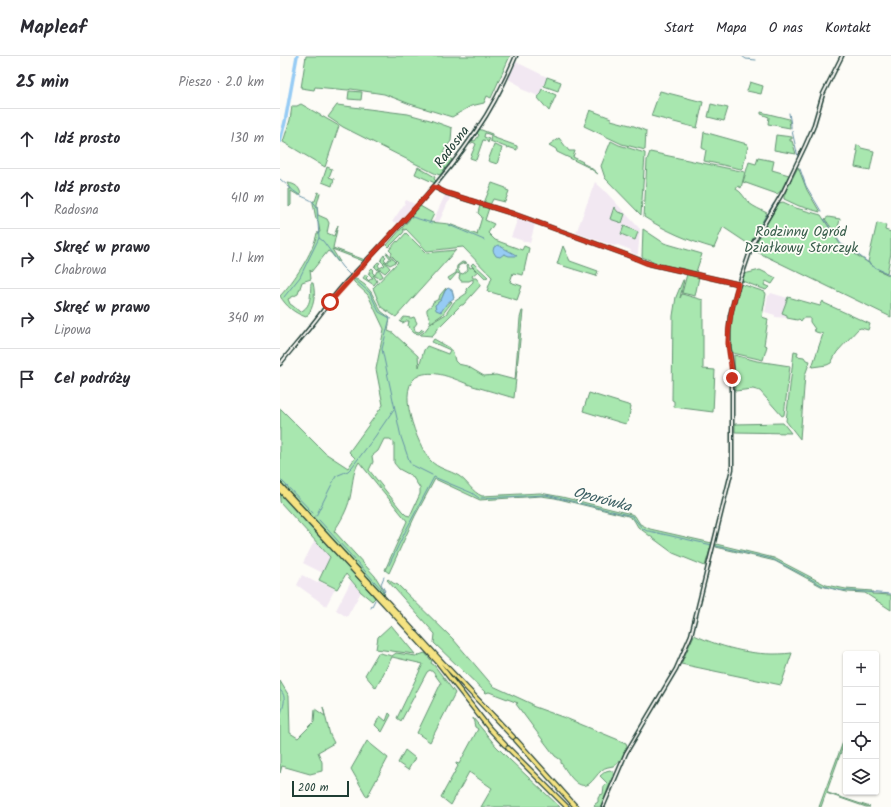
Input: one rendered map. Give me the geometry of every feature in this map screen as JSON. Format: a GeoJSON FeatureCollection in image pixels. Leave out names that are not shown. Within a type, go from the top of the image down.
{"type":"FeatureCollection","features":[{"type":"Feature","properties":{"kind":"highway"},"geometry":{"type":"LineString","coordinates":[[280,485],[431,653],[489,728],[567,807]]}},
{"type":"Feature","properties":{"kind":"highway"},"geometry":{"type":"LineString","coordinates":[[280,490],[431,653],[515,739],[576,807]]}},
{"type":"Feature","properties":{"kind":"street","name":"Radosna"},"geometry":{"type":"LineString","coordinates":[[280,364],[336,294],[434,187],[479,127],[494,101],[516,56]]}},
{"type":"Feature","properties":{"kind":"street"},"geometry":{"type":"LineString","coordinates":[[603,807],[631,743],[676,668],[691,635],[732,473],[732,368],[728,331],[730,316],[739,283],[754,241],[783,192],[805,146],[813,128],[822,97],[842,56]]}},
{"type":"Feature","properties":{"kind":"street"},"geometry":{"type":"LineString","coordinates":[[434,187],[447,193],[514,214],[646,263],[739,283]]}},
{"type":"Feature","properties":{"kind":"shaded area"},"geometry":{"type":"Polygon","coordinates":[[[516,62],[547,77],[538,98],[536,95],[521,89],[521,86],[508,79],[516,62]]]}},
{"type":"Feature","properties":{"kind":"shaded area"},"geometry":{"type":"Polygon","coordinates":[[[595,182],[640,229],[638,254],[636,255],[630,252],[631,250],[618,245],[614,246],[576,233],[595,182]]]}},
{"type":"Feature","properties":{"kind":"shaded area"},"geometry":{"type":"Polygon","coordinates":[[[445,195],[449,196],[450,198],[440,220],[437,223],[433,221],[445,195]]]}},
{"type":"Feature","properties":{"kind":"shaded area"},"geometry":{"type":"Polygon","coordinates":[[[406,200],[415,204],[398,223],[392,222],[405,203],[406,200]]]}},
{"type":"Feature","properties":{"kind":"shaded area"},"geometry":{"type":"Polygon","coordinates":[[[518,218],[535,224],[530,243],[511,237],[518,218]]]}},
{"type":"Feature","properties":{"kind":"shaded area"},"geometry":{"type":"Polygon","coordinates":[[[771,293],[788,298],[783,312],[787,315],[787,318],[775,317],[775,315],[765,312],[768,295],[769,296],[771,293]]]}},
{"type":"Feature","properties":{"kind":"shaded area"},"geometry":{"type":"Polygon","coordinates":[[[315,540],[330,557],[323,573],[303,563],[315,540]]]}},
{"type":"Feature","properties":{"kind":"shaded area"},"geometry":{"type":"Polygon","coordinates":[[[302,575],[317,583],[318,581],[335,589],[326,606],[297,585],[302,575]]]}},
{"type":"Feature","properties":{"kind":"shaded area"},"geometry":{"type":"Polygon","coordinates":[[[351,581],[361,592],[347,617],[336,610],[351,581]]]}},
{"type":"Feature","properties":{"kind":"green space"},"geometry":{"type":"Polygon","coordinates":[[[306,56],[510,56],[491,98],[487,96],[484,103],[471,106],[452,117],[384,94],[351,89],[315,87],[314,90],[301,88],[306,56]]]}},
{"type":"Feature","properties":{"kind":"green space"},"geometry":{"type":"Polygon","coordinates":[[[547,77],[561,82],[558,91],[544,86],[547,77]]]}},
{"type":"Feature","properties":{"kind":"green space"},"geometry":{"type":"Polygon","coordinates":[[[750,82],[763,86],[761,94],[747,91],[750,82]]]}},
{"type":"Feature","properties":{"kind":"green space"},"geometry":{"type":"Polygon","coordinates":[[[542,89],[556,95],[549,111],[538,98],[542,89]]]}},
{"type":"Feature","properties":{"kind":"green space"},"geometry":{"type":"Polygon","coordinates":[[[349,91],[362,92],[361,100],[348,99],[349,91]]]}},
{"type":"Feature","properties":{"kind":"green space"},"geometry":{"type":"Polygon","coordinates":[[[660,91],[703,102],[697,128],[651,116],[660,91]]]}},
{"type":"Feature","properties":{"kind":"green space"},"geometry":{"type":"Polygon","coordinates":[[[301,104],[339,126],[325,167],[283,142],[290,120],[292,106],[301,104]]]}},
{"type":"Feature","properties":{"kind":"green space"},"geometry":{"type":"Polygon","coordinates":[[[711,104],[728,108],[724,121],[708,117],[711,104]]]}},
{"type":"Feature","properties":{"kind":"green space"},"geometry":{"type":"Polygon","coordinates":[[[337,105],[408,114],[452,128],[451,141],[443,152],[452,160],[440,175],[434,173],[343,127],[328,117],[337,105]]]}},
{"type":"Feature","properties":{"kind":"green space"},"geometry":{"type":"Polygon","coordinates":[[[590,110],[611,118],[611,120],[646,131],[645,150],[622,144],[584,126],[590,110]]]}},
{"type":"Feature","properties":{"kind":"green space"},"geometry":{"type":"Polygon","coordinates":[[[761,112],[789,119],[790,128],[768,124],[769,117],[761,114],[761,112]]]}},
{"type":"Feature","properties":{"kind":"green space"},"geometry":{"type":"Polygon","coordinates":[[[479,129],[492,134],[492,137],[517,146],[517,150],[490,141],[491,135],[485,133],[484,137],[489,139],[488,143],[487,141],[483,140],[476,160],[470,158],[476,144],[473,142],[470,144],[473,140],[475,141],[479,135],[477,133],[461,155],[479,129]]]}},
{"type":"Feature","properties":{"kind":"green space"},"geometry":{"type":"Polygon","coordinates":[[[704,132],[747,144],[748,146],[743,167],[741,169],[704,161],[706,150],[702,148],[704,132]]]}},
{"type":"Feature","properties":{"kind":"green space"},"geometry":{"type":"Polygon","coordinates":[[[776,135],[792,137],[790,141],[792,141],[796,154],[774,150],[776,135]]]}},
{"type":"Feature","properties":{"kind":"green space"},"geometry":{"type":"Polygon","coordinates":[[[559,138],[569,151],[575,151],[573,157],[583,162],[582,163],[590,167],[598,174],[588,167],[557,152],[556,149],[549,145],[559,138]]]}},
{"type":"Feature","properties":{"kind":"green space"},"geometry":{"type":"Polygon","coordinates":[[[611,141],[645,153],[641,215],[605,178],[601,166],[611,141]]]}},
{"type":"Feature","properties":{"kind":"green space"},"geometry":{"type":"Polygon","coordinates":[[[494,145],[502,148],[497,164],[488,161],[494,145]]]}},
{"type":"Feature","properties":{"kind":"green space"},"geometry":{"type":"Polygon","coordinates":[[[857,145],[861,148],[874,151],[870,170],[855,167],[858,151],[856,150],[857,145]]]}},
{"type":"Feature","properties":{"kind":"green space"},"geometry":{"type":"Polygon","coordinates":[[[650,152],[745,172],[741,188],[738,186],[736,189],[749,203],[767,213],[750,245],[723,227],[714,248],[678,235],[644,217],[647,160],[650,152]]]}},
{"type":"Feature","properties":{"kind":"green space"},"geometry":{"type":"Polygon","coordinates":[[[758,158],[774,161],[772,170],[789,175],[781,191],[777,194],[743,182],[749,162],[756,164],[758,158]]]}},
{"type":"Feature","properties":{"kind":"green space"},"geometry":{"type":"Polygon","coordinates":[[[327,167],[332,169],[329,177],[334,179],[332,186],[322,182],[327,167]]]}},
{"type":"Feature","properties":{"kind":"green space"},"geometry":{"type":"Polygon","coordinates":[[[418,167],[435,177],[435,183],[415,174],[418,167]]]}},
{"type":"Feature","properties":{"kind":"green space","name":"Rodzinny Ogród Działkowy Storczyk"},"geometry":{"type":"Polygon","coordinates":[[[798,167],[807,190],[820,212],[799,206],[784,199],[784,195],[798,167]]]}},
{"type":"Feature","properties":{"kind":"green space"},"geometry":{"type":"Polygon","coordinates":[[[288,183],[297,186],[301,195],[291,191],[291,205],[289,207],[289,189],[291,189],[288,183]]]}},
{"type":"Feature","properties":{"kind":"green space"},"geometry":{"type":"Polygon","coordinates":[[[492,183],[506,188],[506,190],[509,191],[505,202],[493,199],[490,205],[484,203],[492,183]]]}},
{"type":"Feature","properties":{"kind":"green space"},"geometry":{"type":"Polygon","coordinates":[[[318,192],[320,193],[317,204],[318,215],[327,219],[329,223],[327,233],[334,236],[338,225],[333,248],[365,260],[363,261],[332,249],[340,262],[338,262],[328,251],[311,272],[310,270],[311,279],[302,282],[298,294],[288,299],[290,304],[300,312],[304,310],[308,304],[311,283],[313,283],[314,301],[311,310],[306,317],[291,309],[280,296],[291,283],[307,258],[312,249],[317,233],[320,232],[313,203],[318,192]]]}},
{"type":"Feature","properties":{"kind":"green space","name":"Rodzinny Ogród Działkowy Storczyk"},"geometry":{"type":"Polygon","coordinates":[[[783,202],[796,208],[821,215],[840,244],[873,266],[868,262],[877,223],[886,225],[885,230],[891,232],[891,253],[887,273],[878,270],[891,276],[891,317],[757,252],[755,247],[756,242],[779,203],[783,202]]]}},
{"type":"Feature","properties":{"kind":"green space"},"geometry":{"type":"Polygon","coordinates":[[[480,205],[489,208],[485,220],[494,224],[488,233],[495,240],[522,250],[524,246],[529,248],[523,275],[513,273],[510,282],[522,286],[517,300],[487,291],[492,277],[463,247],[427,251],[406,229],[403,229],[403,233],[389,247],[387,245],[420,206],[434,214],[430,222],[449,224],[478,235],[482,217],[478,213],[480,205]]]}},
{"type":"Feature","properties":{"kind":"green space"},"geometry":{"type":"Polygon","coordinates":[[[614,207],[618,212],[625,214],[622,223],[610,219],[614,207]]]}},
{"type":"Feature","properties":{"kind":"green space"},"geometry":{"type":"Polygon","coordinates":[[[828,217],[840,219],[837,233],[835,233],[825,219],[828,217]]]}},
{"type":"Feature","properties":{"kind":"green space"},"geometry":{"type":"Polygon","coordinates":[[[624,226],[638,232],[635,240],[621,234],[624,226]]]}},
{"type":"Feature","properties":{"kind":"green space"},"geometry":{"type":"Polygon","coordinates":[[[643,229],[664,243],[702,254],[696,272],[656,264],[655,262],[642,257],[643,229]]]}},
{"type":"Feature","properties":{"kind":"green space"},"geometry":{"type":"Polygon","coordinates":[[[406,233],[426,253],[456,250],[396,317],[381,307],[373,288],[398,262],[391,255],[392,253],[389,250],[406,233]]]}},
{"type":"Feature","properties":{"kind":"green space"},"geometry":{"type":"Polygon","coordinates":[[[563,246],[570,261],[598,271],[596,276],[557,264],[563,246]]]}},
{"type":"Feature","properties":{"kind":"green space"},"geometry":{"type":"Polygon","coordinates":[[[387,252],[396,262],[390,265],[384,261],[390,268],[385,273],[378,268],[383,276],[379,278],[373,275],[377,281],[374,285],[363,278],[366,274],[368,276],[366,278],[369,281],[373,278],[368,273],[370,273],[369,271],[372,268],[374,270],[372,272],[375,275],[377,271],[379,271],[374,266],[376,266],[375,265],[378,262],[380,263],[378,265],[380,268],[385,265],[380,260],[382,260],[381,259],[384,255],[386,257],[384,259],[387,262],[391,259],[386,253],[388,254],[387,252]]]}},
{"type":"Feature","properties":{"kind":"green space"},"geometry":{"type":"Polygon","coordinates":[[[462,262],[467,263],[458,266],[460,273],[463,274],[468,270],[468,264],[470,268],[472,267],[476,271],[471,265],[473,263],[488,277],[485,278],[478,271],[472,276],[480,283],[480,286],[463,305],[461,305],[438,328],[432,336],[420,335],[431,323],[446,314],[454,302],[467,293],[466,289],[473,282],[473,279],[469,281],[461,281],[459,278],[460,274],[457,273],[450,281],[448,278],[456,273],[457,266],[462,262]]]}},
{"type":"Feature","properties":{"kind":"green space"},"geometry":{"type":"Polygon","coordinates":[[[760,270],[776,278],[772,284],[766,281],[764,285],[769,287],[766,290],[742,281],[744,274],[760,270]]]}},
{"type":"Feature","properties":{"kind":"green space"},"geometry":{"type":"Polygon","coordinates":[[[687,274],[699,277],[695,296],[682,293],[687,274]]]}},
{"type":"Feature","properties":{"kind":"green space"},"geometry":{"type":"Polygon","coordinates":[[[355,278],[365,285],[371,292],[381,311],[390,318],[388,331],[393,333],[418,356],[419,367],[424,350],[427,346],[448,354],[450,350],[432,342],[434,339],[450,348],[453,352],[455,361],[458,364],[467,366],[484,376],[496,375],[515,380],[520,318],[523,311],[514,398],[433,373],[420,375],[412,381],[408,391],[410,416],[414,430],[425,453],[433,463],[459,476],[475,492],[482,496],[540,493],[562,497],[631,514],[635,516],[640,524],[650,529],[712,543],[705,566],[673,553],[638,527],[634,520],[628,516],[541,496],[480,500],[435,479],[415,516],[389,573],[385,570],[407,521],[359,462],[354,475],[347,507],[334,531],[375,576],[383,589],[384,595],[280,481],[280,408],[325,453],[348,468],[355,458],[349,452],[383,405],[376,369],[384,329],[368,295],[353,280],[355,278]],[[384,439],[378,451],[372,456],[373,462],[369,470],[402,511],[406,515],[410,516],[420,494],[420,488],[412,476],[399,469],[394,463],[394,442],[390,439],[384,439]]]}},
{"type":"Feature","properties":{"kind":"green space"},"geometry":{"type":"Polygon","coordinates":[[[683,280],[680,298],[682,294],[703,300],[703,369],[715,370],[713,412],[674,407],[674,401],[672,400],[673,316],[676,297],[683,280]]]}},
{"type":"Feature","properties":{"kind":"green space"},"geometry":{"type":"Polygon","coordinates":[[[741,284],[765,292],[766,294],[762,317],[768,319],[764,345],[767,346],[763,360],[733,353],[730,329],[741,284]]]}},
{"type":"Feature","properties":{"kind":"green space"},"geometry":{"type":"Polygon","coordinates":[[[446,288],[441,300],[435,305],[437,310],[451,301],[452,302],[442,315],[430,323],[427,309],[433,302],[439,299],[440,295],[446,288]]]}},
{"type":"Feature","properties":{"kind":"green space"},"geometry":{"type":"Polygon","coordinates":[[[788,297],[820,306],[823,301],[824,303],[870,324],[868,330],[861,328],[858,329],[837,352],[831,363],[812,367],[823,334],[813,330],[815,329],[810,322],[810,318],[803,318],[801,321],[799,319],[787,318],[787,315],[782,313],[788,297]]]}},
{"type":"Feature","properties":{"kind":"green space"},"geometry":{"type":"Polygon","coordinates":[[[404,317],[414,317],[417,323],[414,327],[415,331],[419,332],[422,329],[424,330],[419,334],[414,333],[408,326],[409,321],[403,323],[400,322],[404,317]]]}},
{"type":"Feature","properties":{"kind":"green space"},"geometry":{"type":"Polygon","coordinates":[[[794,351],[798,352],[797,356],[804,357],[806,360],[810,361],[805,375],[800,439],[786,421],[794,351]]]}},
{"type":"Feature","properties":{"kind":"green space"},"geometry":{"type":"Polygon","coordinates":[[[734,355],[757,361],[790,366],[784,415],[782,416],[760,391],[753,389],[735,391],[734,355]]]}},
{"type":"Feature","properties":{"kind":"green space"},"geometry":{"type":"Polygon","coordinates":[[[589,393],[631,406],[628,422],[626,424],[583,411],[589,393]]]}},
{"type":"Feature","properties":{"kind":"green space"},"geometry":{"type":"Polygon","coordinates":[[[783,423],[791,433],[735,432],[735,424],[783,423]]]}},
{"type":"Feature","properties":{"kind":"green space"},"geometry":{"type":"Polygon","coordinates":[[[280,494],[372,594],[375,598],[372,601],[361,592],[346,574],[337,589],[319,580],[330,557],[280,502],[280,494]]]}},
{"type":"Feature","properties":{"kind":"green space"},"geometry":{"type":"Polygon","coordinates":[[[716,544],[774,558],[826,585],[846,589],[872,591],[872,594],[891,595],[891,610],[865,593],[847,592],[821,586],[775,561],[716,547],[716,544]]]}},
{"type":"Feature","properties":{"kind":"green space"},"geometry":{"type":"Polygon","coordinates":[[[388,579],[398,585],[453,639],[493,686],[532,704],[532,706],[626,743],[627,746],[620,760],[616,765],[603,769],[589,784],[580,785],[576,783],[566,771],[561,763],[561,760],[555,756],[516,704],[518,703],[489,692],[486,693],[434,643],[435,634],[387,580],[388,579]]]}},
{"type":"Feature","properties":{"kind":"green space"},"geometry":{"type":"Polygon","coordinates":[[[391,625],[415,654],[376,649],[378,637],[391,625]]]}},
{"type":"Feature","properties":{"kind":"green space"},"geometry":{"type":"Polygon","coordinates":[[[694,635],[742,651],[767,654],[792,653],[781,685],[681,664],[694,635]]]}},
{"type":"Feature","properties":{"kind":"green space"},"geometry":{"type":"Polygon","coordinates":[[[378,653],[392,656],[396,653],[416,656],[425,653],[455,693],[430,742],[417,733],[441,683],[433,672],[430,670],[427,672],[401,721],[397,718],[423,664],[392,657],[376,688],[365,675],[378,653]]]}},
{"type":"Feature","properties":{"kind":"green space"},"geometry":{"type":"Polygon","coordinates":[[[280,681],[289,696],[290,733],[298,738],[314,722],[315,709],[325,716],[323,707],[330,735],[334,743],[318,752],[322,762],[322,771],[310,774],[282,766],[280,773],[280,681]]]}},
{"type":"Feature","properties":{"kind":"green space"},"geometry":{"type":"Polygon","coordinates":[[[389,713],[391,715],[382,732],[375,725],[380,716],[386,721],[389,713]]]}},
{"type":"Feature","properties":{"kind":"green space"},"geometry":{"type":"Polygon","coordinates":[[[473,718],[496,746],[560,807],[481,807],[492,788],[469,772],[451,805],[441,797],[458,766],[456,763],[459,764],[478,729],[475,727],[473,718]]]}},
{"type":"Feature","properties":{"kind":"green space"},"geometry":{"type":"Polygon","coordinates":[[[367,741],[388,758],[367,797],[351,769],[367,741]]]}},
{"type":"Feature","properties":{"kind":"green space"},"geometry":{"type":"Polygon","coordinates":[[[843,742],[843,746],[827,791],[828,793],[870,807],[866,807],[826,793],[821,807],[819,807],[843,742]]]}},
{"type":"Feature","properties":{"kind":"green space"},"geometry":{"type":"Polygon","coordinates":[[[405,750],[415,758],[408,770],[398,763],[405,750]]]}},
{"type":"Feature","properties":{"kind":"green space"},"geometry":{"type":"Polygon","coordinates":[[[610,770],[614,773],[601,807],[594,807],[598,802],[600,795],[603,794],[604,786],[607,783],[600,776],[606,771],[610,770]]]}},
{"type":"Feature","properties":{"kind":"water"},"geometry":{"type":"Polygon","coordinates":[[[498,245],[517,256],[509,256],[504,254],[500,257],[496,256],[493,251],[494,247],[498,245]]]}},
{"type":"Feature","properties":{"kind":"water"},"geometry":{"type":"Polygon","coordinates":[[[448,288],[452,290],[454,298],[447,303],[441,312],[436,310],[435,305],[441,300],[448,288]]]}},
{"type":"Feature","properties":{"kind":"waterway"},"geometry":{"type":"LineString","coordinates":[[280,141],[297,56]]}},
{"type":"Feature","properties":{"kind":"waterway"},"geometry":{"type":"LineString","coordinates":[[742,56],[746,59],[756,60]]}},
{"type":"Feature","properties":{"kind":"waterway"},"geometry":{"type":"LineString","coordinates":[[789,113],[791,125]]}},
{"type":"Feature","properties":{"kind":"waterway"},"geometry":{"type":"LineString","coordinates":[[792,131],[798,157],[797,161]]}},
{"type":"Feature","properties":{"kind":"waterway"},"geometry":{"type":"LineString","coordinates":[[793,167],[796,163]]}},
{"type":"Feature","properties":{"kind":"waterway"},"geometry":{"type":"LineString","coordinates":[[800,169],[806,186],[821,211]]}},
{"type":"Feature","properties":{"kind":"waterway"},"geometry":{"type":"LineString","coordinates":[[781,192],[792,170]]}},
{"type":"Feature","properties":{"kind":"waterway","name":"Oporówka"},"geometry":{"type":"LineString","coordinates":[[280,179],[301,196],[311,200],[315,204],[317,207],[319,238],[350,275]]}},
{"type":"Feature","properties":{"kind":"waterway"},"geometry":{"type":"LineString","coordinates":[[769,211],[774,203]]}},
{"type":"Feature","properties":{"kind":"waterway"},"geometry":{"type":"LineString","coordinates":[[749,248],[767,214]]}},
{"type":"Feature","properties":{"kind":"waterway"},"geometry":{"type":"LineString","coordinates":[[412,217],[432,223]]}},
{"type":"Feature","properties":{"kind":"waterway"},"geometry":{"type":"LineString","coordinates":[[386,243],[408,218]]}},
{"type":"Feature","properties":{"kind":"waterway"},"geometry":{"type":"LineString","coordinates":[[824,219],[841,244],[852,250],[874,267],[891,275]]}},
{"type":"Feature","properties":{"kind":"waterway"},"geometry":{"type":"LineString","coordinates":[[449,225],[484,240]]}},
{"type":"Feature","properties":{"kind":"waterway"},"geometry":{"type":"LineString","coordinates":[[284,297],[300,277],[319,238]]}},
{"type":"Feature","properties":{"kind":"waterway"},"geometry":{"type":"LineString","coordinates":[[373,257],[384,246]]}},
{"type":"Feature","properties":{"kind":"waterway"},"geometry":{"type":"LineString","coordinates":[[357,274],[369,262]]}},
{"type":"Feature","properties":{"kind":"waterway","name":"Oporówka"},"geometry":{"type":"LineString","coordinates":[[353,278],[370,293],[379,312],[390,318],[382,349],[401,437],[410,463]]}},
{"type":"Feature","properties":{"kind":"waterway"},"geometry":{"type":"LineString","coordinates":[[316,516],[336,476],[348,471],[352,467],[394,409]]}},
{"type":"Feature","properties":{"kind":"waterway","name":"Oporówka"},"geometry":{"type":"LineString","coordinates":[[412,465],[432,475]]}},
{"type":"Feature","properties":{"kind":"waterway"},"geometry":{"type":"LineString","coordinates":[[389,565],[434,477],[472,493],[479,498]]}},
{"type":"Feature","properties":{"kind":"waterway"},"geometry":{"type":"LineString","coordinates":[[282,481],[313,513]]}},
{"type":"Feature","properties":{"kind":"waterway","name":"Oporówka"},"geometry":{"type":"LineString","coordinates":[[481,498],[546,495],[632,516],[642,528],[647,531],[712,545]]}},
{"type":"Feature","properties":{"kind":"waterway"},"geometry":{"type":"LineString","coordinates":[[319,520],[384,592]]}},
{"type":"Feature","properties":{"kind":"waterway","name":"Oporówka"},"geometry":{"type":"LineString","coordinates":[[716,546],[772,559],[805,576]]}},
{"type":"Feature","properties":{"kind":"waterway"},"geometry":{"type":"LineString","coordinates":[[384,577],[381,584],[385,591],[384,592]]}},
{"type":"Feature","properties":{"kind":"waterway","name":"Oporówka"},"geometry":{"type":"LineString","coordinates":[[807,577],[823,586],[838,590],[891,594]]}},
{"type":"Feature","properties":{"kind":"waterway"},"geometry":{"type":"LineString","coordinates":[[371,608],[375,600]]}},
{"type":"Feature","properties":{"kind":"waterway"},"geometry":{"type":"LineString","coordinates":[[280,690],[284,696],[280,716]]}},
{"type":"Feature","properties":{"kind":"route"},"geometry":{"type":"LineString","coordinates":[[330,302],[347,281],[385,242],[434,187],[440,191],[514,214],[654,266],[688,272],[738,284],[729,322],[729,347],[732,365],[732,378]]}}]}
